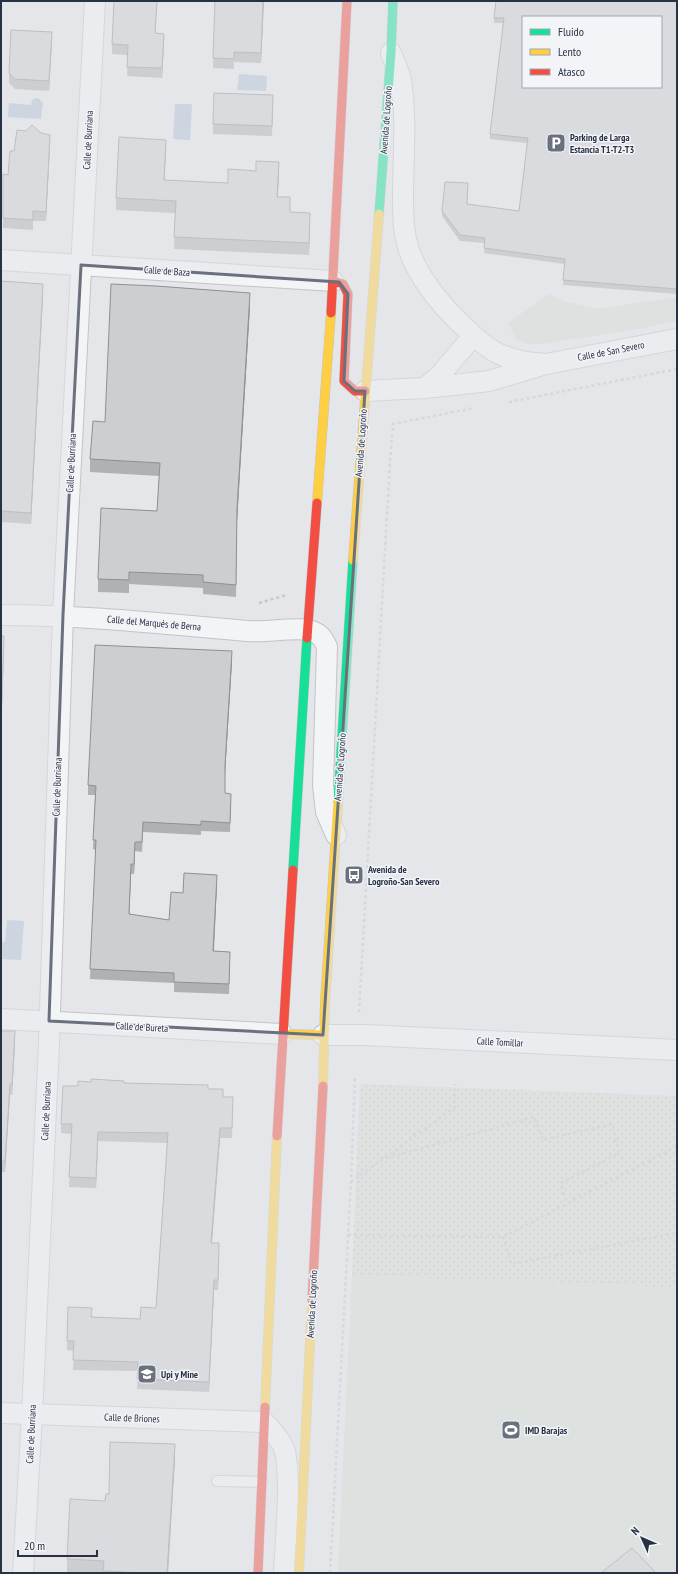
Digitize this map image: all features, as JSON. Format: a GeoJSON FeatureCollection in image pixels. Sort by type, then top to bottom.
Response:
{"type":"FeatureCollection","features":[{"type":"Feature","properties":{"kind":"main road"},"geometry":{"type":"LineString","coordinates":[[258,1573],[282,1034],[332,281],[347,1]]}},
{"type":"Feature","properties":{"kind":"main road","name":"Avenida de Logroño"},"geometry":{"type":"LineString","coordinates":[[299,1573],[324,1064],[323,1035],[365,391],[391,52],[393,1]]}},
{"type":"Feature","properties":{"kind":"main road"},"geometry":{"type":"LineString","coordinates":[[332,281],[339,282],[344,285],[348,294],[344,381],[355,391],[365,391]]}},
{"type":"Feature","properties":{"kind":"main road"},"geometry":{"type":"LineString","coordinates":[[282,1034],[323,1035]]}},
{"type":"Feature","properties":{"kind":"street","name":"Calle de Burriana"},"geometry":{"type":"LineString","coordinates":[[23,1573],[32,1415],[50,1021],[63,615],[95,1]]}},
{"type":"Feature","properties":{"kind":"street","name":"Avenida de Logroño"},"geometry":{"type":"LineString","coordinates":[[391,52],[401,80],[403,107],[403,224],[408,248],[418,269],[431,288],[454,317],[472,336]]}},
{"type":"Feature","properties":{"kind":"street","name":"Calle de Baza"},"geometry":{"type":"LineString","coordinates":[[1,260],[332,281]]}},
{"type":"Feature","properties":{"kind":"street","name":"Calle de San Severo"},"geometry":{"type":"LineString","coordinates":[[472,336],[490,350],[510,360],[524,363],[546,364]]}},
{"type":"Feature","properties":{"kind":"street"},"geometry":{"type":"LineString","coordinates":[[425,388],[440,375],[472,336]]}},
{"type":"Feature","properties":{"kind":"street","name":"Calle de San Severo"},"geometry":{"type":"LineString","coordinates":[[365,391],[425,388],[489,381],[546,364],[677,339]]}},
{"type":"Feature","properties":{"kind":"street","name":"Calle del Marqués de Berna"},"geometry":{"type":"LineString","coordinates":[[1,615],[63,615],[259,632],[308,630]]}},
{"type":"Feature","properties":{"kind":"street","name":"Avenida de Logroño"},"geometry":{"type":"LineString","coordinates":[[308,630],[319,634],[324,639],[327,647],[323,785],[326,812],[336,835]]}},
{"type":"Feature","properties":{"kind":"street","name":"Calle de Bureta"},"geometry":{"type":"LineString","coordinates":[[1,1019],[282,1034]]}},
{"type":"Feature","properties":{"kind":"street","name":"Calle Tomillar"},"geometry":{"type":"LineString","coordinates":[[323,1035],[365,1035],[677,1050]]}},
{"type":"Feature","properties":{"kind":"street","name":"Calle de Briones"},"geometry":{"type":"LineString","coordinates":[[1,1413],[264,1422]]}},
{"type":"Feature","properties":{"kind":"street"},"geometry":{"type":"LineString","coordinates":[[264,1422],[274,1433],[283,1447],[286,1458],[287,1478],[284,1573]]}},
{"type":"Feature","properties":{"kind":"lane"},"geometry":{"type":"LineString","coordinates":[[217,1481],[262,1482]]}},
{"type":"Feature","properties":{"kind":"path"},"geometry":{"type":"LineString","coordinates":[[506,402],[677,369]]}},
{"type":"Feature","properties":{"kind":"path"},"geometry":{"type":"LineString","coordinates":[[359,1015],[390,461],[394,424],[476,408]]}},
{"type":"Feature","properties":{"kind":"path"},"geometry":{"type":"LineString","coordinates":[[330,1573],[351,1182],[355,1078]]}},
{"type":"Feature","properties":{"kind":"path"},"geometry":{"type":"LineString","coordinates":[[351,1182],[455,1107],[455,1084]]}},
{"type":"Feature","properties":{"kind":"path"},"geometry":{"type":"LineString","coordinates":[[380,1160],[534,1117],[543,1140],[612,1124],[619,1153],[561,1183],[567,1203]]}},
{"type":"Feature","properties":{"kind":"path"},"geometry":{"type":"LineString","coordinates":[[348,1235],[503,1237],[677,1146]]}},
{"type":"Feature","properties":{"kind":"path"},"geometry":{"type":"LineString","coordinates":[[503,1237],[511,1264],[677,1233]]}},
{"type":"Feature","properties":{"kind":"highlighted area"},"geometry":{"type":"Polygon","coordinates":[[[81,265],[339,282],[348,294],[344,381],[355,391],[365,391],[323,1035],[49,1021],[63,615],[81,265]]]}},
{"type":"Feature","properties":{"kind":"shaded area"},"geometry":{"type":"Polygon","coordinates":[[[549,294],[566,302],[598,309],[677,297],[677,321],[638,329],[541,344],[528,344],[516,339],[508,323],[549,294]]]}},
{"type":"Feature","properties":{"kind":"shaded area"},"geometry":{"type":"Polygon","coordinates":[[[360,1084],[677,1096],[677,1287],[352,1275],[360,1084]]]}},
{"type":"Feature","properties":{"kind":"shaded area","name":"IMD Barajas"},"geometry":{"type":"Polygon","coordinates":[[[352,1275],[677,1287],[677,1573],[338,1573],[352,1275]]]}},
{"type":"Feature","properties":{"kind":"water"},"geometry":{"type":"Polygon","coordinates":[[[239,74],[267,76],[266,91],[237,90],[239,74]]]}},
{"type":"Feature","properties":{"kind":"water"},"geometry":{"type":"Polygon","coordinates":[[[36,98],[40,99],[43,103],[41,119],[8,117],[9,103],[31,105],[32,100],[36,98]]]}},
{"type":"Feature","properties":{"kind":"water"},"geometry":{"type":"Polygon","coordinates":[[[175,104],[192,104],[190,140],[173,139],[175,104]]]}},
{"type":"Feature","properties":{"kind":"water"},"geometry":{"type":"Polygon","coordinates":[[[7,920],[24,921],[21,960],[1,959],[2,942],[5,942],[7,920]]]}},
{"type":"Feature","properties":{"kind":"building"},"geometry":{"type":"Polygon","coordinates":[[[114,1],[157,1],[155,33],[164,34],[162,68],[127,67],[128,45],[112,44],[114,1]]]}},
{"type":"Feature","properties":{"kind":"building"},"geometry":{"type":"Polygon","coordinates":[[[215,1],[263,1],[261,53],[234,52],[234,59],[213,58],[215,1]]]}},
{"type":"Feature","properties":{"kind":"building","name":"Parking de Larga Estancia T1-T2-T3"},"geometry":{"type":"Polygon","coordinates":[[[496,1],[677,1],[677,289],[563,280],[565,259],[484,248],[485,238],[460,235],[442,211],[445,182],[468,183],[467,204],[519,211],[528,138],[490,134],[504,18],[494,18],[496,1]]]}},
{"type":"Feature","properties":{"kind":"building"},"geometry":{"type":"Polygon","coordinates":[[[11,30],[52,32],[49,81],[15,79],[9,73],[11,30]]]}},
{"type":"Feature","properties":{"kind":"building"},"geometry":{"type":"Polygon","coordinates":[[[214,93],[273,95],[272,126],[213,124],[214,93]]]}},
{"type":"Feature","properties":{"kind":"building"},"geometry":{"type":"Polygon","coordinates":[[[32,125],[41,133],[50,135],[46,212],[33,211],[33,220],[3,218],[3,174],[8,175],[10,151],[14,151],[17,130],[26,131],[32,125]]]}},
{"type":"Feature","properties":{"kind":"building"},"geometry":{"type":"Polygon","coordinates":[[[119,137],[166,140],[164,180],[228,183],[228,169],[256,171],[256,161],[279,162],[277,197],[290,197],[290,212],[310,213],[309,243],[174,237],[176,201],[116,198],[119,137]]]}},
{"type":"Feature","properties":{"kind":"building"},"geometry":{"type":"Polygon","coordinates":[[[1,281],[43,284],[31,513],[1,511],[1,281]]]}},
{"type":"Feature","properties":{"kind":"building"},"geometry":{"type":"Polygon","coordinates":[[[111,284],[250,293],[237,509],[236,585],[203,582],[203,575],[129,572],[129,580],[98,579],[101,508],[157,511],[160,463],[90,459],[93,421],[105,422],[111,284]]]}},
{"type":"Feature","properties":{"kind":"building"},"geometry":{"type":"Polygon","coordinates":[[[1,636],[4,636],[1,722],[1,636]]]}},
{"type":"Feature","properties":{"kind":"building"},"geometry":{"type":"Polygon","coordinates":[[[95,645],[232,651],[225,765],[225,793],[231,794],[230,823],[201,821],[201,825],[143,822],[142,842],[135,842],[134,864],[131,864],[129,914],[169,920],[171,892],[183,893],[184,873],[217,875],[213,951],[230,952],[229,984],[174,982],[174,973],[90,969],[96,840],[93,840],[96,786],[88,785],[95,645]]]}},
{"type":"Feature","properties":{"kind":"building"},"geometry":{"type":"Polygon","coordinates":[[[1,1031],[15,1031],[5,1161],[1,1161],[1,1031]]]}},
{"type":"Feature","properties":{"kind":"building"},"geometry":{"type":"Polygon","coordinates":[[[91,1079],[124,1081],[124,1083],[208,1085],[208,1089],[223,1089],[223,1097],[233,1097],[232,1128],[220,1128],[211,1243],[219,1243],[218,1280],[214,1280],[209,1382],[137,1379],[138,1362],[73,1360],[74,1341],[67,1341],[68,1307],[92,1308],[91,1317],[140,1319],[141,1307],[156,1308],[168,1133],[98,1132],[96,1178],[69,1177],[72,1124],[61,1124],[63,1086],[78,1086],[78,1081],[91,1082],[91,1079]]]}},
{"type":"Feature","properties":{"kind":"building"},"geometry":{"type":"Polygon","coordinates":[[[110,1442],[175,1444],[167,1573],[103,1571],[104,1561],[67,1559],[70,1499],[105,1501],[106,1494],[109,1494],[110,1442]]]}},
{"type":"Feature","properties":{"kind":"building"},"geometry":{"type":"Polygon","coordinates":[[[632,1548],[656,1573],[601,1573],[632,1548]]]}},
{"type":"Feature","properties":{"kind":"traffic: fast"},"geometry":{"type":"LineString","coordinates":[[379,214],[391,52],[393,1]]}},
{"type":"Feature","properties":{"kind":"traffic: fast"},"geometry":{"type":"LineString","coordinates":[[338,802],[353,560]]}},
{"type":"Feature","properties":{"kind":"traffic: fast"},"geometry":{"type":"LineString","coordinates":[[293,870],[307,638]]}},
{"type":"Feature","properties":{"kind":"traffic: slow"},"geometry":{"type":"LineString","coordinates":[[353,560],[379,214]]}},
{"type":"Feature","properties":{"kind":"traffic: slow"},"geometry":{"type":"LineString","coordinates":[[317,503],[331,313]]}},
{"type":"Feature","properties":{"kind":"traffic: slow"},"geometry":{"type":"LineString","coordinates":[[323,1086],[325,1003],[338,802]]}},
{"type":"Feature","properties":{"kind":"traffic: slow"},"geometry":{"type":"LineString","coordinates":[[282,1034],[323,1035]]}},
{"type":"Feature","properties":{"kind":"traffic: slow"},"geometry":{"type":"LineString","coordinates":[[265,1407],[277,1136]]}},
{"type":"Feature","properties":{"kind":"traffic: slow"},"geometry":{"type":"LineString","coordinates":[[299,1573],[312,1300]]}},
{"type":"Feature","properties":{"kind":"traffic: jam"},"geometry":{"type":"LineString","coordinates":[[331,313],[347,1]]}},
{"type":"Feature","properties":{"kind":"traffic: jam"},"geometry":{"type":"LineString","coordinates":[[333,281],[343,284],[348,294],[344,381],[355,391],[365,391]]}},
{"type":"Feature","properties":{"kind":"traffic: jam"},"geometry":{"type":"LineString","coordinates":[[307,638],[317,503]]}},
{"type":"Feature","properties":{"kind":"traffic: jam"},"geometry":{"type":"LineString","coordinates":[[277,1136],[293,870]]}},
{"type":"Feature","properties":{"kind":"traffic: jam"},"geometry":{"type":"LineString","coordinates":[[312,1300],[323,1086]]}},
{"type":"Feature","properties":{"kind":"traffic: jam"},"geometry":{"type":"LineString","coordinates":[[258,1573],[265,1407]]}},
{"type":"Feature","properties":{"kind":"place","name":"Parking de Larga Estancia T1-T2-T3"},"geometry":{"type":"Point","coordinates":[556,143]}},
{"type":"Feature","properties":{"kind":"place","name":"Avenida de Logroño-San Severo"},"geometry":{"type":"Point","coordinates":[354,875]}},
{"type":"Feature","properties":{"kind":"place","name":"Upi y Mine"},"geometry":{"type":"Point","coordinates":[147,1374]}},
{"type":"Feature","properties":{"kind":"place","name":"IMD Barajas"},"geometry":{"type":"Point","coordinates":[511,1430]}}]}
